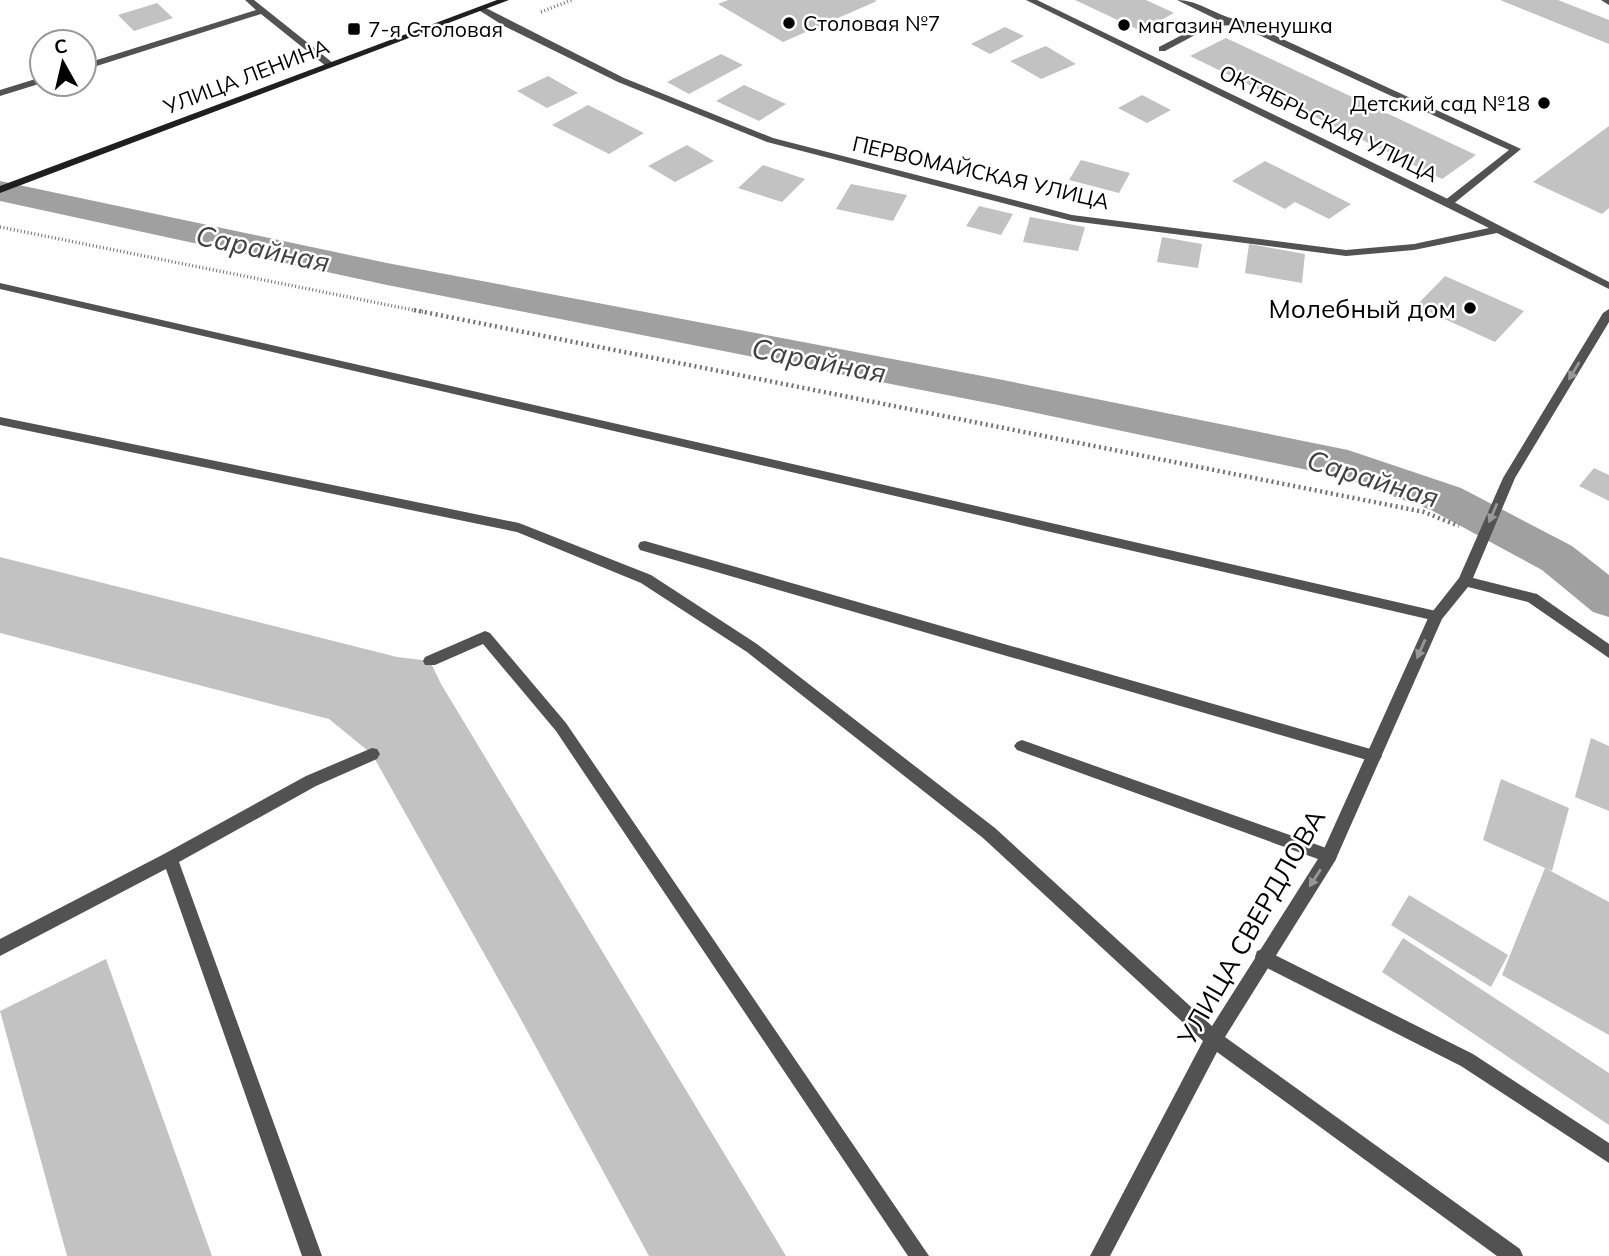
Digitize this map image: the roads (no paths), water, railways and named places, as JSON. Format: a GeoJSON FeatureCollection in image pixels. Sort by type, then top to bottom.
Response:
{"type":"FeatureCollection","features":[{"type":"Feature","properties":{"kind":"main road","name":"УЛИЦА ЛЕНИНА"},"geometry":{"type":"LineString","coordinates":[[0,190],[505,0]]}},
{"type":"Feature","properties":{"kind":"street"},"geometry":{"type":"LineString","coordinates":[[249,0],[330,65]]}},
{"type":"Feature","properties":{"kind":"street","name":"ОКТЯБРЬСКАЯ УЛИЦА"},"geometry":{"type":"LineString","coordinates":[[1030,0],[1448,203],[1609,286]]}},
{"type":"Feature","properties":{"kind":"street"},"geometry":{"type":"LineString","coordinates":[[1181,0],[1232,22]]}},
{"type":"Feature","properties":{"kind":"street","name":"ПЕРВОМАЙСКАЯ УЛИЦА"},"geometry":{"type":"LineString","coordinates":[[481,9],[621,80],[770,140],[1072,218],[1346,253],[1414,247],[1499,229]]}},
{"type":"Feature","properties":{"kind":"street"},"geometry":{"type":"LineString","coordinates":[[98,63],[262,11]]}},
{"type":"Feature","properties":{"kind":"street"},"geometry":{"type":"LineString","coordinates":[[1163,49],[1210,24],[1238,22],[1516,149],[1448,203]]}},
{"type":"Feature","properties":{"kind":"street"},"geometry":{"type":"LineString","coordinates":[[0,93],[28,84]]}},
{"type":"Feature","properties":{"kind":"street"},"geometry":{"type":"LineString","coordinates":[[0,286],[1436,616]]}},
{"type":"Feature","properties":{"kind":"street","name":"УЛИЦА СВЕРДЛОВА"},"geometry":{"type":"LineString","coordinates":[[1100,1256],[1214,1039],[1329,856],[1436,616],[1465,581],[1508,478],[1609,313]]}},
{"type":"Feature","properties":{"kind":"street"},"geometry":{"type":"LineString","coordinates":[[0,421],[519,528],[646,579],[752,648],[989,833],[1214,1039],[1513,1256]]}},
{"type":"Feature","properties":{"kind":"street"},"geometry":{"type":"LineString","coordinates":[[645,546],[1374,756]]}},
{"type":"Feature","properties":{"kind":"street"},"geometry":{"type":"LineString","coordinates":[[1465,581],[1532,598],[1609,652]]}},
{"type":"Feature","properties":{"kind":"street"},"geometry":{"type":"LineString","coordinates":[[430,661],[485,637],[561,727],[919,1256]]}},
{"type":"Feature","properties":{"kind":"street"},"geometry":{"type":"LineString","coordinates":[[1022,746],[1329,856]]}},
{"type":"Feature","properties":{"kind":"street"},"geometry":{"type":"LineString","coordinates":[[0,947],[170,859],[311,781],[372,754]]}},
{"type":"Feature","properties":{"kind":"street"},"geometry":{"type":"LineString","coordinates":[[170,859],[312,1256]]}},
{"type":"Feature","properties":{"kind":"street"},"geometry":{"type":"LineString","coordinates":[[1264,957],[1466,1060],[1609,1154]]}},
{"type":"Feature","properties":{"kind":"waterway","name":"Сарайная"},"geometry":{"type":"LineString","coordinates":[[0,191],[387,274],[998,392],[1348,464],[1446,499],[1557,558],[1609,600]]}},
{"type":"Feature","properties":{"kind":"place","name":"Столовая №7"},"geometry":{"type":"Point","coordinates":[789,23]}},
{"type":"Feature","properties":{"kind":"place","name":"магазин Аленушка"},"geometry":{"type":"Point","coordinates":[1124,25]}},
{"type":"Feature","properties":{"kind":"place","name":"7-я Столовая"},"geometry":{"type":"Point","coordinates":[354,29]}},
{"type":"Feature","properties":{"kind":"place","name":"Детский сад №18"},"geometry":{"type":"Point","coordinates":[1544,103]}},
{"type":"Feature","properties":{"kind":"place","name":"Молебный дом"},"geometry":{"type":"Point","coordinates":[1470,308]}}]}
